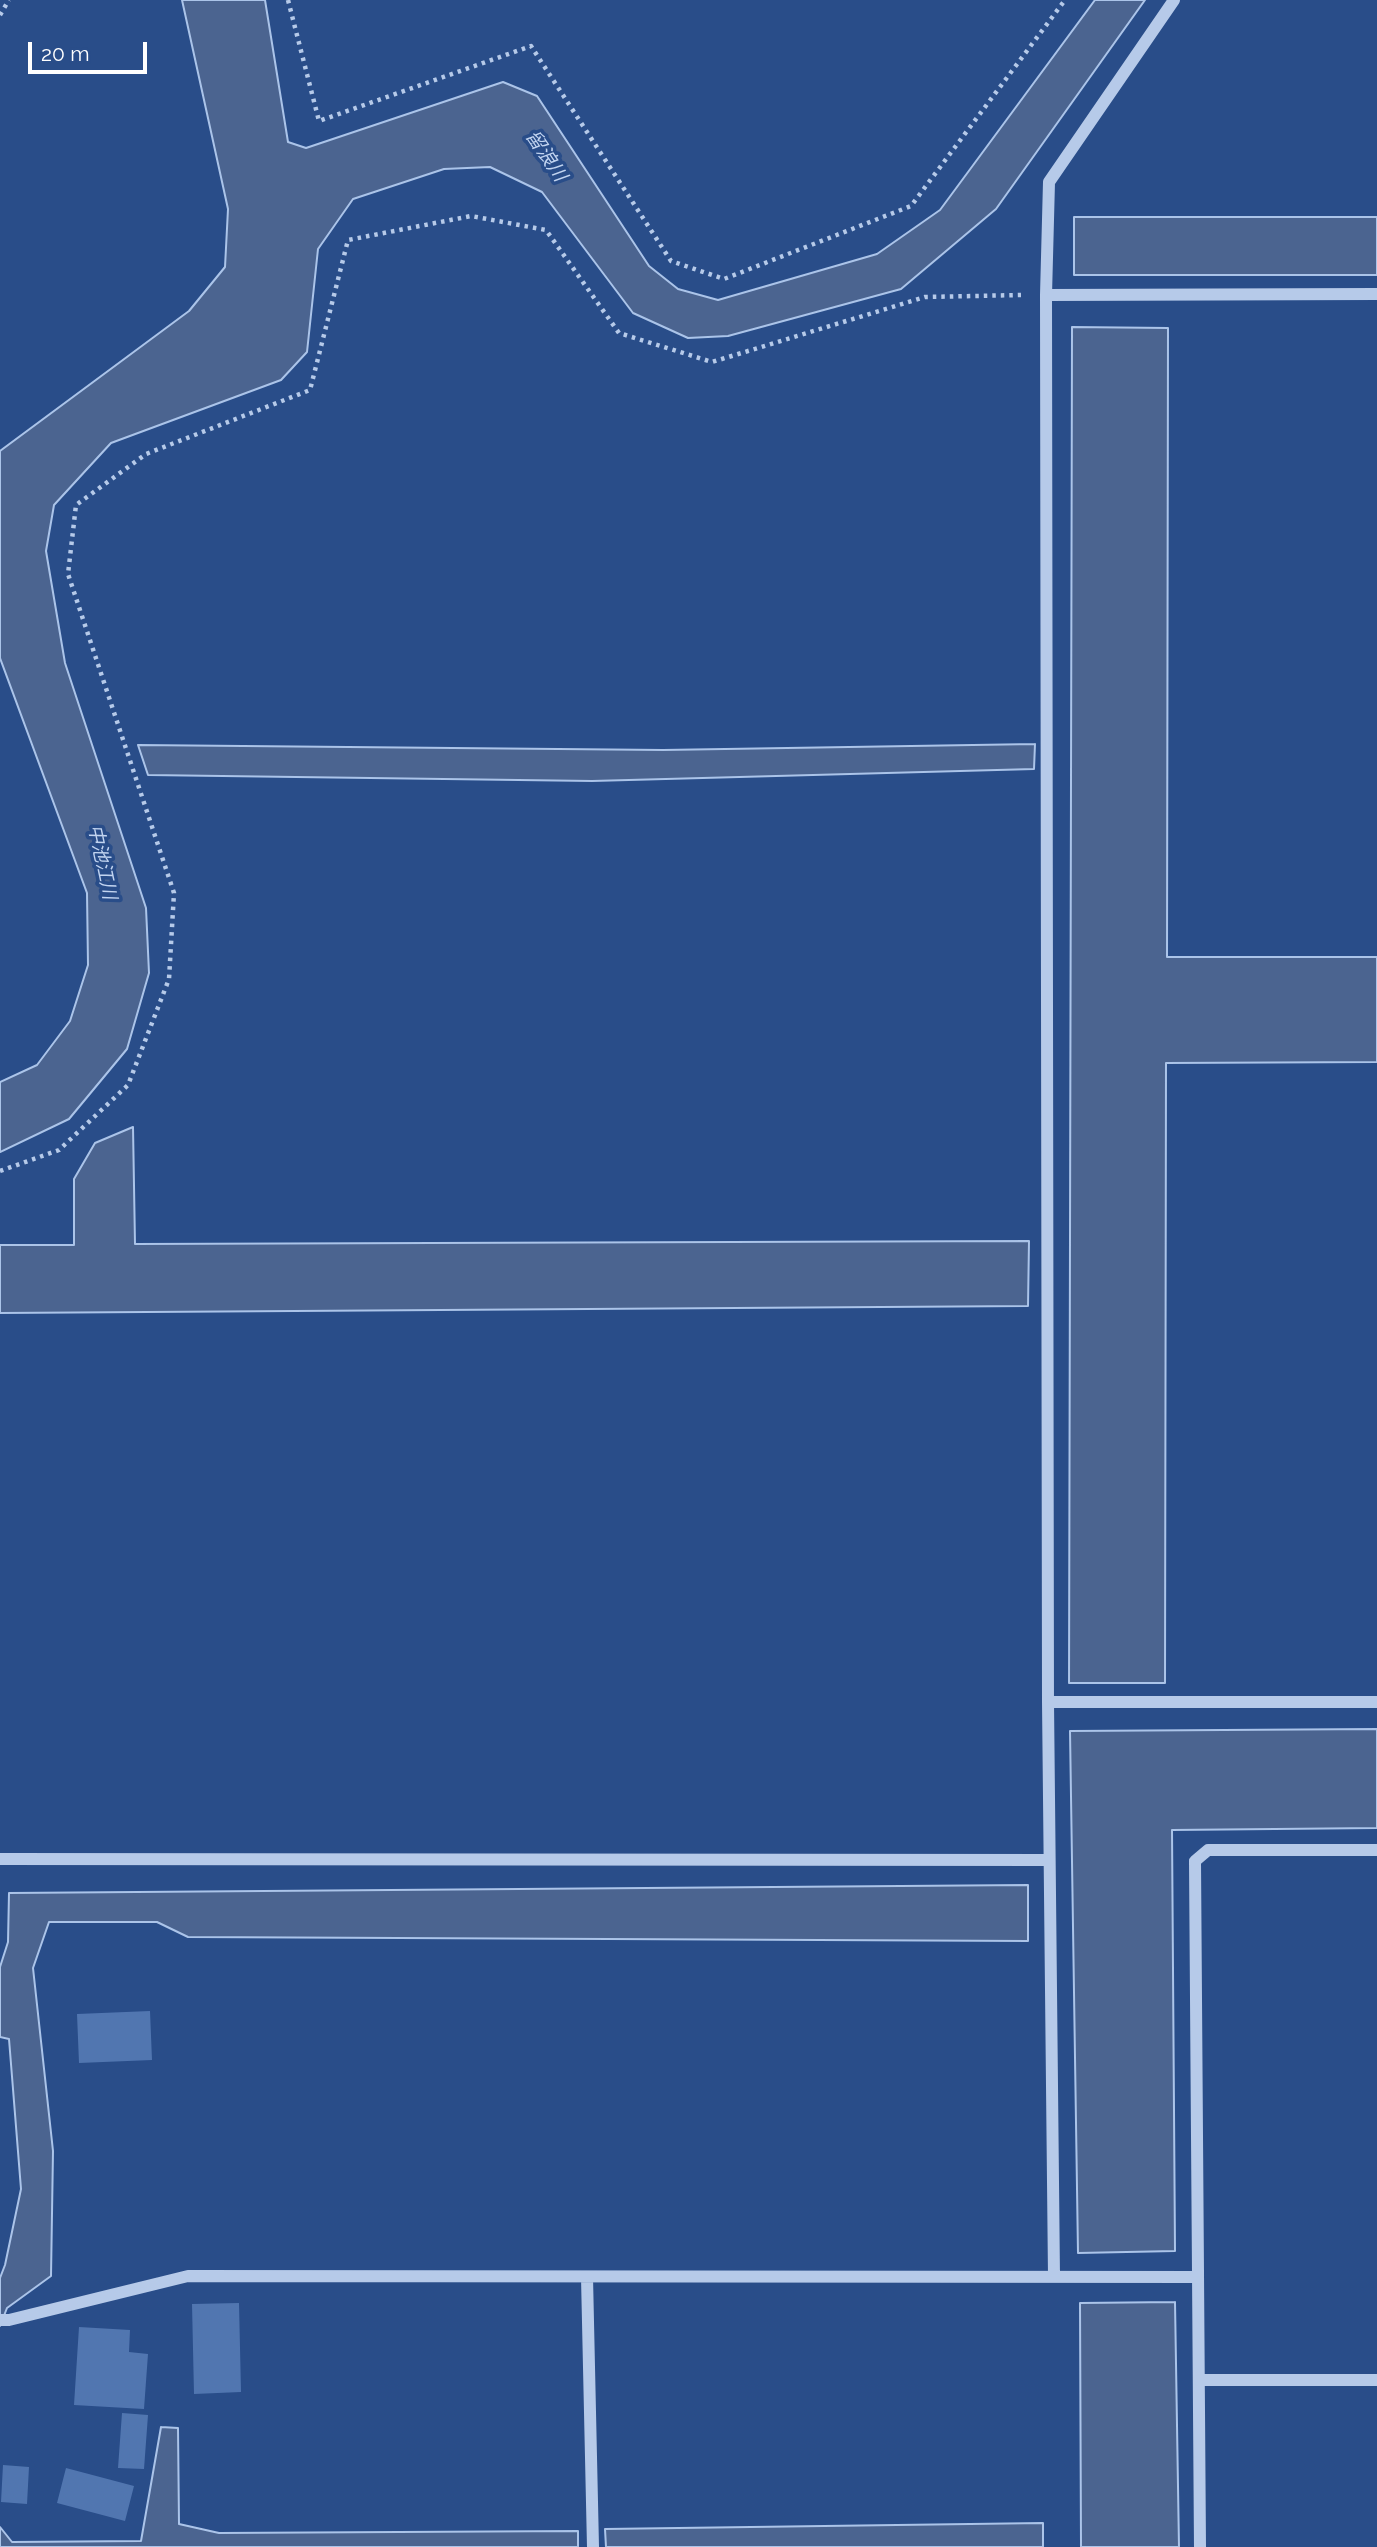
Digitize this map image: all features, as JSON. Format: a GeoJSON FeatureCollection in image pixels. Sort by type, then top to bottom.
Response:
{"type":"FeatureCollection","features":[{"type":"Feature","properties":{"kind":"street"},"geometry":{"type":"LineString","coordinates":[[1054,2277],[1048,1702],[1046,295],[1049,182],[1174,0]]}},
{"type":"Feature","properties":{"kind":"street"},"geometry":{"type":"LineString","coordinates":[[1046,295],[1377,294]]}},
{"type":"Feature","properties":{"kind":"street"},"geometry":{"type":"LineString","coordinates":[[1048,1702],[1377,1702]]}},
{"type":"Feature","properties":{"kind":"street"},"geometry":{"type":"LineString","coordinates":[[1200,2547],[1195,1861],[1209,1850],[1377,1850]]}},
{"type":"Feature","properties":{"kind":"street"},"geometry":{"type":"LineString","coordinates":[[0,1859],[1049,1860]]}},
{"type":"Feature","properties":{"kind":"street"},"geometry":{"type":"LineString","coordinates":[[4,2320],[188,2276],[1198,2277]]}},
{"type":"Feature","properties":{"kind":"street"},"geometry":{"type":"LineString","coordinates":[[587,2277],[593,2547]]}},
{"type":"Feature","properties":{"kind":"street"},"geometry":{"type":"LineString","coordinates":[[1199,2380],[1377,2380]]}},
{"type":"Feature","properties":{"kind":"path"},"geometry":{"type":"LineString","coordinates":[[0,15],[9,0]]}},
{"type":"Feature","properties":{"kind":"path"},"geometry":{"type":"LineString","coordinates":[[288,0],[319,121],[531,46],[671,261],[724,279],[911,206],[1065,0]]}},
{"type":"Feature","properties":{"kind":"path"},"geometry":{"type":"LineString","coordinates":[[0,1171],[60,1150],[128,1085],[169,979],[174,893],[68,574],[76,505],[146,454],[310,390],[348,240],[471,216],[546,230],[619,333],[712,362],[925,297],[1046,295]]}},
{"type":"Feature","properties":{"kind":"water"},"geometry":{"type":"Polygon","coordinates":[[[182,0],[265,0],[288,142],[306,148],[503,82],[537,96],[649,266],[678,289],[718,300],[877,254],[940,210],[1095,0],[1145,0],[996,209],[901,289],[728,336],[688,338],[633,313],[542,192],[490,167],[444,169],[353,199],[318,249],[307,352],[281,380],[111,443],[54,505],[46,551],[65,663],[146,908],[149,973],[127,1049],[69,1119],[0,1152],[0,1082],[37,1065],[70,1021],[88,965],[87,893],[0,658],[0,451],[189,311],[225,267],[228,209],[182,0]]]}},
{"type":"Feature","properties":{"kind":"water"},"geometry":{"type":"Polygon","coordinates":[[[1074,217],[1377,217],[1377,275],[1074,275],[1074,217]]]}},
{"type":"Feature","properties":{"kind":"water"},"geometry":{"type":"Polygon","coordinates":[[[1072,327],[1168,328],[1167,957],[1377,957],[1377,1062],[1166,1063],[1165,1683],[1069,1683],[1072,327]]]}},
{"type":"Feature","properties":{"kind":"water"},"geometry":{"type":"Polygon","coordinates":[[[1035,744],[1034,769],[592,781],[148,775],[138,745],[663,750],[1035,744]]]}},
{"type":"Feature","properties":{"kind":"water"},"geometry":{"type":"Polygon","coordinates":[[[133,1127],[135,1244],[1029,1241],[1028,1306],[0,1313],[0,1245],[74,1245],[74,1179],[95,1143],[133,1127]]]}},
{"type":"Feature","properties":{"kind":"water"},"geometry":{"type":"Polygon","coordinates":[[[1377,1729],[1377,1828],[1172,1830],[1175,2251],[1078,2253],[1070,1731],[1377,1729]]]}},
{"type":"Feature","properties":{"kind":"water"},"geometry":{"type":"Polygon","coordinates":[[[1028,1885],[1028,1941],[188,1937],[157,1922],[49,1922],[33,1968],[53,2151],[51,2276],[7,2308],[0,2326],[0,2278],[21,2189],[9,2039],[0,2037],[0,1967],[8,1942],[9,1893],[1028,1885]]]}},
{"type":"Feature","properties":{"kind":"water"},"geometry":{"type":"Polygon","coordinates":[[[1175,2302],[1179,2547],[1081,2547],[1080,2303],[1175,2302]]]}},
{"type":"Feature","properties":{"kind":"water"},"geometry":{"type":"Polygon","coordinates":[[[161,2427],[178,2428],[179,2524],[219,2533],[578,2531],[578,2547],[0,2547],[0,2527],[12,2542],[141,2541],[161,2427]]]}},
{"type":"Feature","properties":{"kind":"water"},"geometry":{"type":"Polygon","coordinates":[[[1043,2523],[1043,2547],[606,2547],[605,2529],[1043,2523]]]}},
{"type":"Feature","properties":{"kind":"building"},"geometry":{"type":"Polygon","coordinates":[[[150,2011],[152,2060],[79,2063],[77,2014],[150,2011]]]}},
{"type":"Feature","properties":{"kind":"building"},"geometry":{"type":"Polygon","coordinates":[[[239,2303],[241,2392],[194,2394],[192,2304],[239,2303]]]}},
{"type":"Feature","properties":{"kind":"building"},"geometry":{"type":"Polygon","coordinates":[[[79,2327],[130,2330],[129,2352],[148,2354],[144,2409],[74,2405],[79,2327]]]}},
{"type":"Feature","properties":{"kind":"building"},"geometry":{"type":"Polygon","coordinates":[[[122,2413],[148,2415],[144,2469],[118,2468],[122,2413]]]}},
{"type":"Feature","properties":{"kind":"building"},"geometry":{"type":"Polygon","coordinates":[[[3,2465],[29,2467],[27,2504],[1,2502],[3,2465]]]}},
{"type":"Feature","properties":{"kind":"building"},"geometry":{"type":"Polygon","coordinates":[[[66,2468],[134,2486],[125,2521],[57,2503],[66,2468]]]}},
{"type":"Feature","properties":{"kind":"water label","name":"留浪川"},"geometry":{"type":"Point","coordinates":[546,156]}},
{"type":"Feature","properties":{"kind":"water label","name":"中池江川"},"geometry":{"type":"Point","coordinates":[102,862]}}]}
